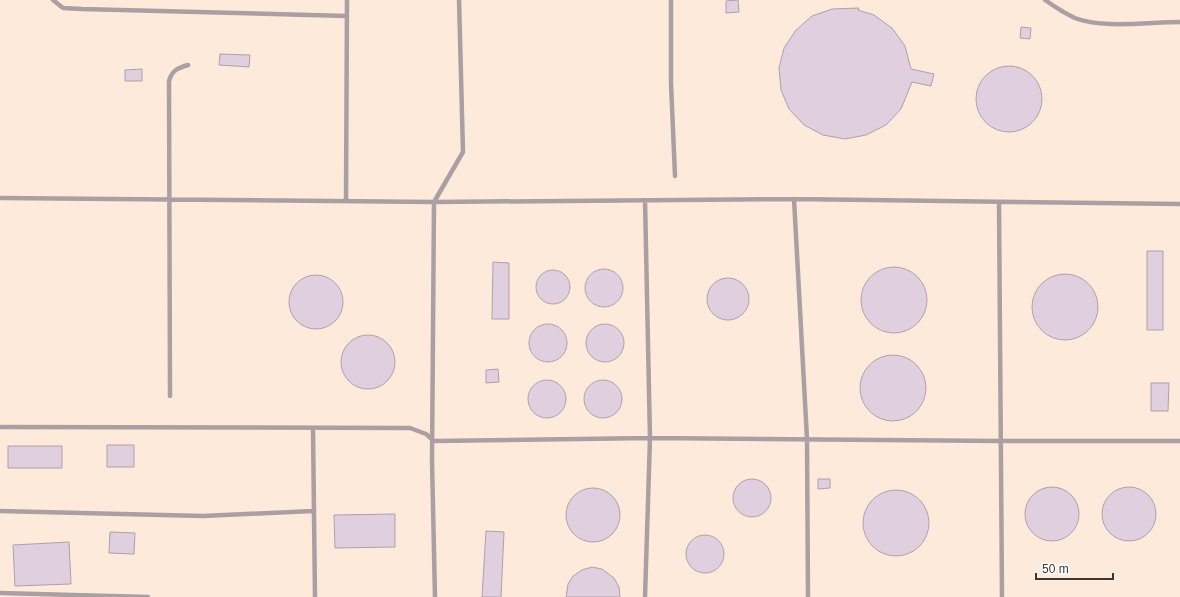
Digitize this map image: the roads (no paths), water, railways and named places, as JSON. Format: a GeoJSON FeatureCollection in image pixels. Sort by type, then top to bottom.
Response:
{"type":"FeatureCollection","features":[{"type":"Feature","properties":{"kind":"lane"},"geometry":{"type":"LineString","coordinates":[[53,0],[63,8],[346,16]]}},
{"type":"Feature","properties":{"kind":"lane"},"geometry":{"type":"LineString","coordinates":[[346,200],[347,0]]}},
{"type":"Feature","properties":{"kind":"lane"},"geometry":{"type":"LineString","coordinates":[[435,597],[432,460],[434,441],[434,202],[463,152],[459,0]]}},
{"type":"Feature","properties":{"kind":"lane"},"geometry":{"type":"LineString","coordinates":[[671,0],[671,83],[675,176]]}},
{"type":"Feature","properties":{"kind":"lane"},"geometry":{"type":"LineString","coordinates":[[1045,0],[1076,18],[1092,22],[1180,22]]}},
{"type":"Feature","properties":{"kind":"lane"},"geometry":{"type":"LineString","coordinates":[[170,396],[169,81],[171,74],[175,70],[188,65]]}},
{"type":"Feature","properties":{"kind":"lane"},"geometry":{"type":"LineString","coordinates":[[0,198],[434,202],[794,199],[999,203],[1180,204]]}},
{"type":"Feature","properties":{"kind":"lane"},"geometry":{"type":"LineString","coordinates":[[794,199],[807,439],[808,597]]}},
{"type":"Feature","properties":{"kind":"lane"},"geometry":{"type":"LineString","coordinates":[[645,200],[650,438],[645,597]]}},
{"type":"Feature","properties":{"kind":"lane"},"geometry":{"type":"LineString","coordinates":[[999,203],[1002,597]]}},
{"type":"Feature","properties":{"kind":"lane"},"geometry":{"type":"LineString","coordinates":[[0,427],[313,429],[410,428],[426,434],[434,441],[650,438],[1180,441]]}},
{"type":"Feature","properties":{"kind":"lane"},"geometry":{"type":"LineString","coordinates":[[313,429],[315,597]]}},
{"type":"Feature","properties":{"kind":"lane"},"geometry":{"type":"LineString","coordinates":[[0,511],[203,516],[313,511]]}},
{"type":"Feature","properties":{"kind":"lane"},"geometry":{"type":"LineString","coordinates":[[0,593],[148,597]]}}]}
